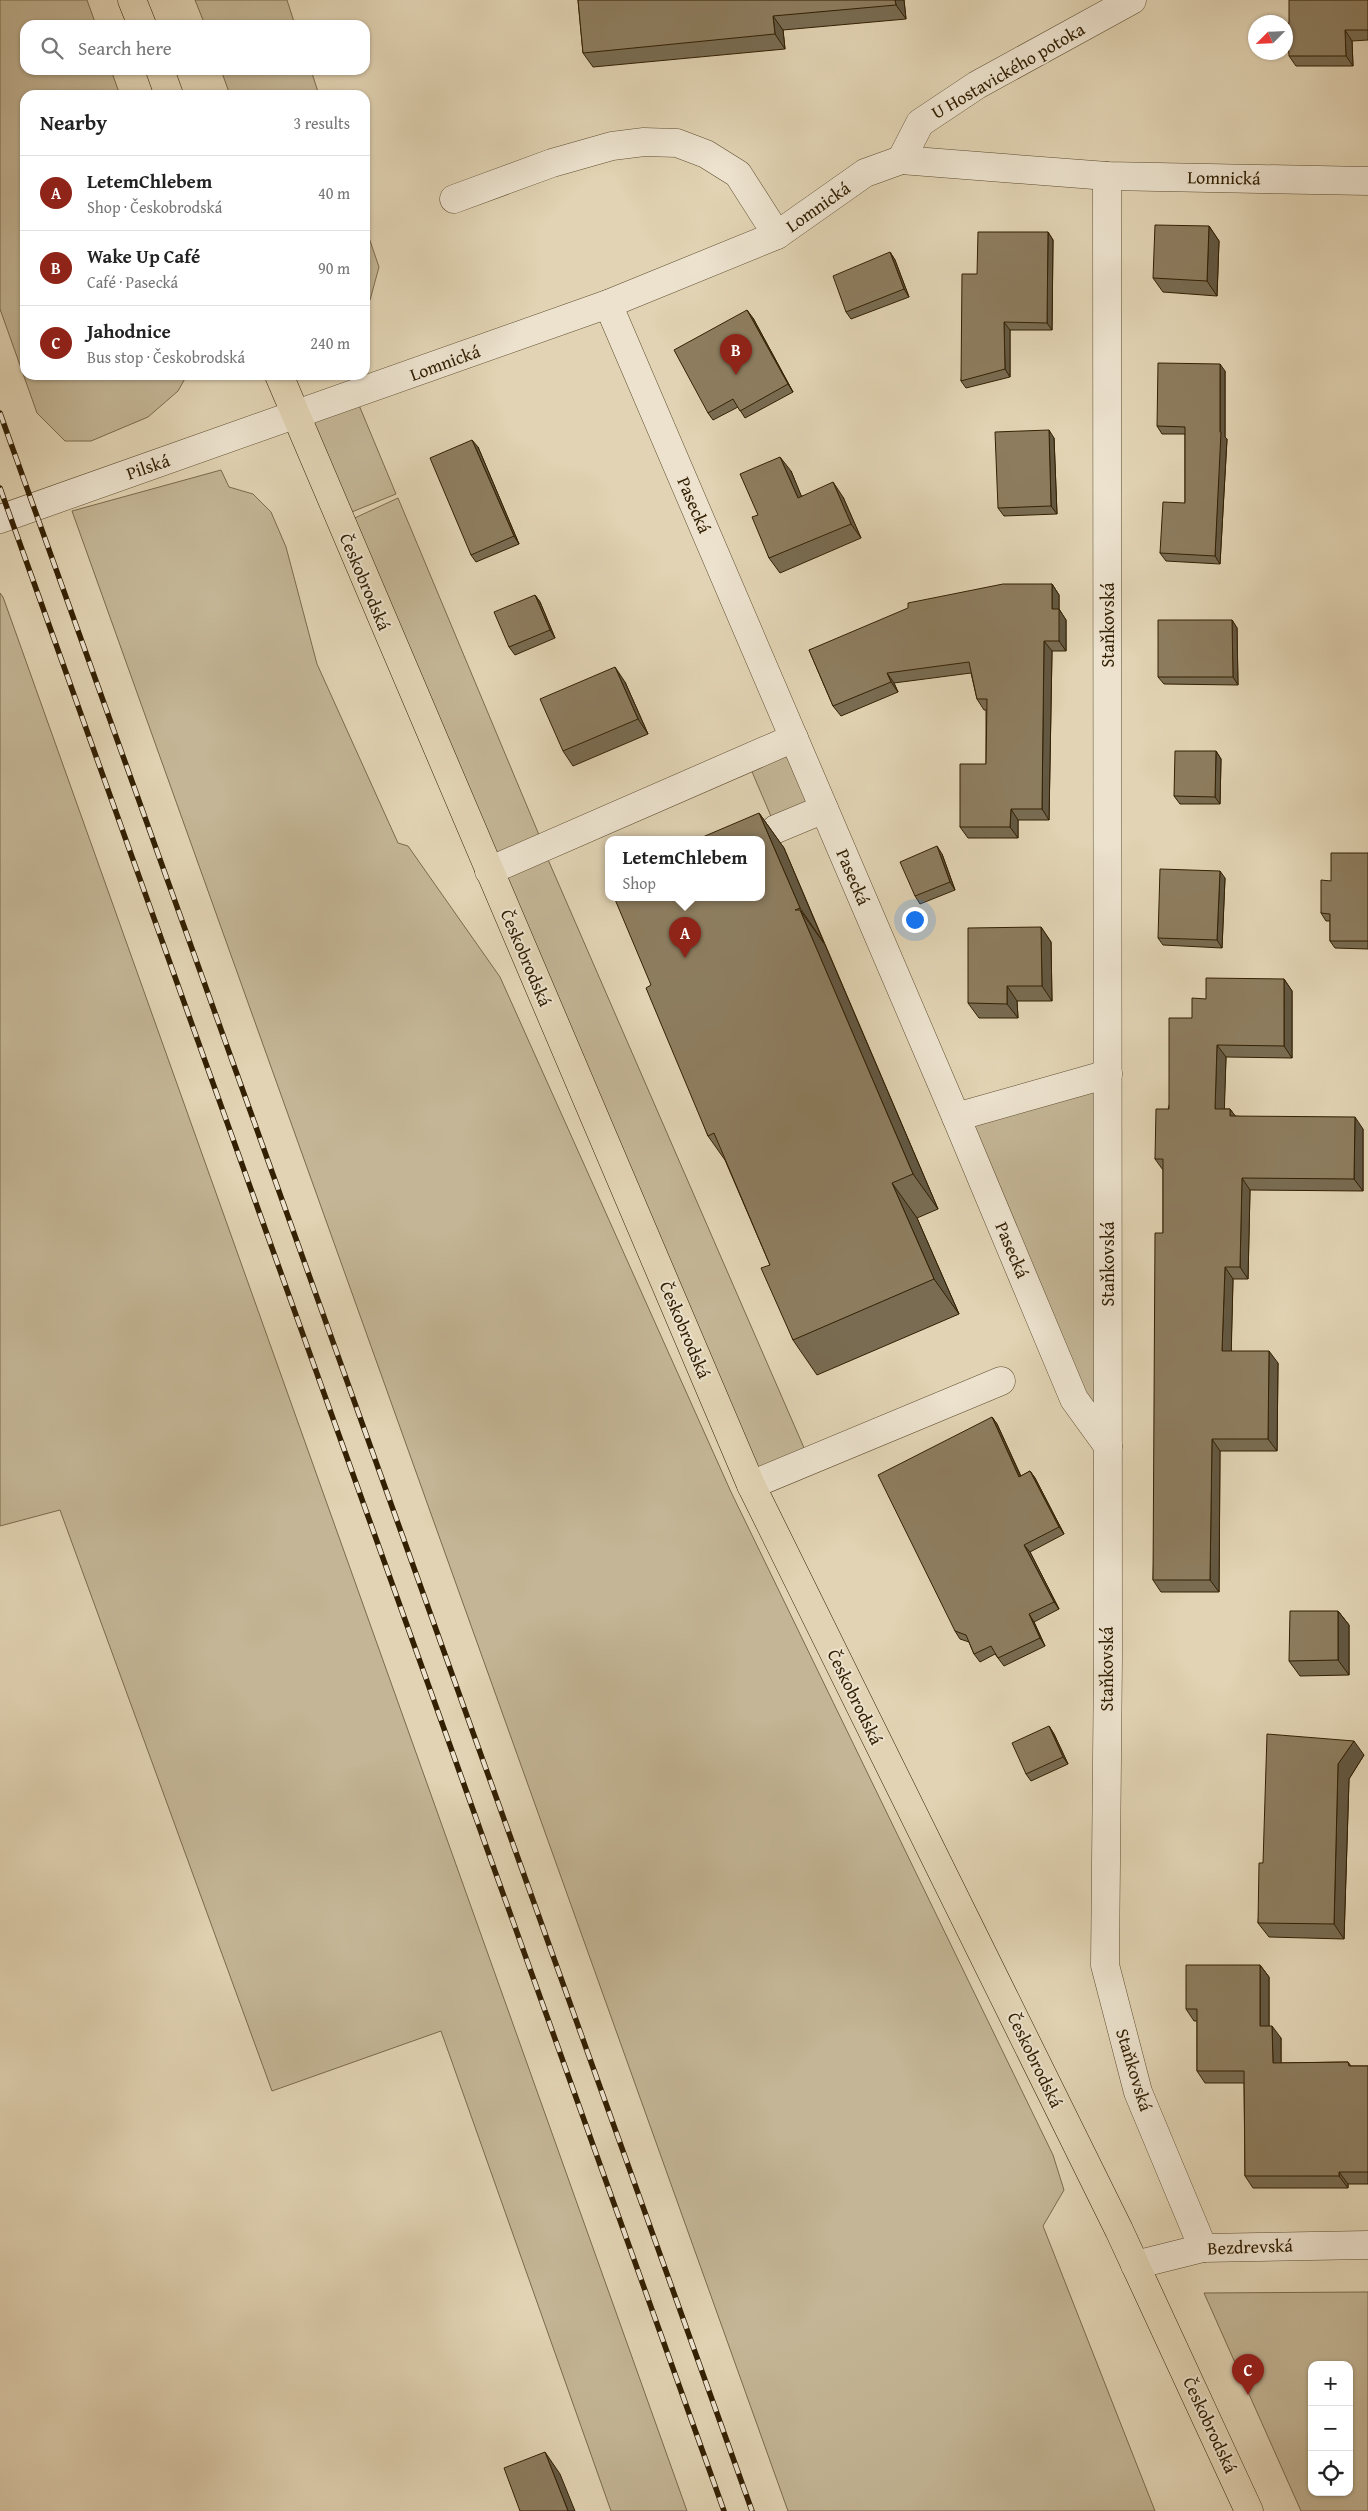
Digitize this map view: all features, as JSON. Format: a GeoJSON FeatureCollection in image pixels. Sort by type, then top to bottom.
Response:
{"type":"FeatureCollection","features":[{"type":"Feature","properties":{"kind":"main road"},"geometry":{"type":"LineString","coordinates":[[132,0],[140,20]]}},
{"type":"Feature","properties":{"kind":"main road"},"geometry":{"type":"LineString","coordinates":[[162,75],[167,90]]}},
{"type":"Feature","properties":{"kind":"main road","name":"Českobrodská"},"geometry":{"type":"LineString","coordinates":[[281,380],[751,1485],[1135,2265],[1249,2511]]}},
{"type":"Feature","properties":{"kind":"street","name":"U Hostavického potoka"},"geometry":{"type":"LineString","coordinates":[[901,160],[920,123],[977,85],[1132,0]]}},
{"type":"Feature","properties":{"kind":"street"},"geometry":{"type":"LineString","coordinates":[[454,199],[552,163],[612,146],[644,142],[677,143],[706,154],[738,174],[777,235]]}},
{"type":"Feature","properties":{"kind":"street","name":"Lomnická"},"geometry":{"type":"LineString","coordinates":[[295,415],[608,304],[777,235],[865,173],[901,160],[1107,176],[1368,181]]}},
{"type":"Feature","properties":{"kind":"street","name":"Staňkovská"},"geometry":{"type":"LineString","coordinates":[[1107,176],[1108,1446],[1105,1965],[1138,2092],[1203,2248]]}},
{"type":"Feature","properties":{"kind":"street","name":"Pasecká"},"geometry":{"type":"LineString","coordinates":[[608,304],[956,1117],[1074,1400],[1108,1446]]}},
{"type":"Feature","properties":{"kind":"street","name":"Pilská"},"geometry":{"type":"LineString","coordinates":[[0,519],[295,415]]}},
{"type":"Feature","properties":{"kind":"street"},"geometry":{"type":"LineString","coordinates":[[489,871],[794,738]]}},
{"type":"Feature","properties":{"kind":"street"},"geometry":{"type":"LineString","coordinates":[[776,829],[824,809]]}},
{"type":"Feature","properties":{"kind":"street"},"geometry":{"type":"LineString","coordinates":[[956,1117],[1108,1074]]}},
{"type":"Feature","properties":{"kind":"street"},"geometry":{"type":"LineString","coordinates":[[751,1485],[1001,1381]]}},
{"type":"Feature","properties":{"kind":"street","name":"Bezdrevská"},"geometry":{"type":"LineString","coordinates":[[1135,2265],[1203,2248],[1368,2245]]}},
{"type":"Feature","properties":{"kind":"shaded area"},"geometry":{"type":"Polygon","coordinates":[[[0,0],[87,0],[94,20],[20,20],[20,75],[113,75],[118,90],[20,90],[20,365],[0,309],[0,0]]]}},
{"type":"Feature","properties":{"kind":"shaded area"},"geometry":{"type":"Polygon","coordinates":[[[195,0],[287,0],[293,20],[203,20],[195,0]]]}},
{"type":"Feature","properties":{"kind":"shaded area"},"geometry":{"type":"Polygon","coordinates":[[[223,75],[313,75],[317,90],[228,90],[223,75]]]}},
{"type":"Feature","properties":{"kind":"shaded area"},"geometry":{"type":"Polygon","coordinates":[[[370,241],[379,267],[370,300],[370,241]]]}},
{"type":"Feature","properties":{"kind":"shaded area"},"geometry":{"type":"Polygon","coordinates":[[[25,380],[184,380],[178,391],[148,417],[91,441],[65,441],[37,413],[25,380]]]}},
{"type":"Feature","properties":{"kind":"shaded area"},"geometry":{"type":"Polygon","coordinates":[[[356,398],[396,494],[342,516],[300,418],[356,398]]]}},
{"type":"Feature","properties":{"kind":"shaded area"},"geometry":{"type":"Polygon","coordinates":[[[221,470],[229,487],[253,494],[271,512],[286,547],[317,664],[398,843],[408,846],[500,977],[731,1492],[1053,2155],[1064,2190],[1043,2226],[1155,2511],[788,2511],[72,511],[221,470]]]}},
{"type":"Feature","properties":{"kind":"shaded area"},"geometry":{"type":"Polygon","coordinates":[[[398,498],[542,842],[494,869],[344,523],[398,498]]]}},
{"type":"Feature","properties":{"kind":"shaded area"},"geometry":{"type":"Polygon","coordinates":[[[0,593],[687,2511],[611,2511],[441,2031],[272,2091],[60,1510],[0,1526],[0,593]]]}},
{"type":"Feature","properties":{"kind":"shaded area"},"geometry":{"type":"Polygon","coordinates":[[[793,741],[822,808],[776,828],[747,760],[793,741]]]}},
{"type":"Feature","properties":{"kind":"shaded area"},"geometry":{"type":"Polygon","coordinates":[[[546,855],[808,1457],[754,1478],[498,876],[546,855]]]}},
{"type":"Feature","properties":{"kind":"shaded area"},"geometry":{"type":"Polygon","coordinates":[[[1102,1081],[1100,1427],[963,1121],[1102,1081]]]}},
{"type":"Feature","properties":{"kind":"shaded area"},"geometry":{"type":"Polygon","coordinates":[[[1368,2292],[1368,2511],[1301,2511],[1204,2293],[1368,2292]]]}},
{"type":"Feature","properties":{"kind":"building"},"geometry":{"type":"Polygon","coordinates":[[[578,0],[895,0],[896,5],[773,16],[775,34],[583,53],[578,0]]]}},
{"type":"Feature","properties":{"kind":"building"},"geometry":{"type":"Polygon","coordinates":[[[1289,0],[1368,0],[1368,30],[1345,30],[1346,56],[1293,56],[1293,15],[1289,15],[1289,0]]]}},
{"type":"Feature","properties":{"kind":"building"},"geometry":{"type":"Polygon","coordinates":[[[1155,225],[1209,226],[1207,281],[1153,278],[1155,225]]]}},
{"type":"Feature","properties":{"kind":"building"},"geometry":{"type":"Polygon","coordinates":[[[978,232],[1048,232],[1047,323],[1004,322],[1005,369],[961,381],[962,274],[977,274],[978,232]]]}},
{"type":"Feature","properties":{"kind":"building"},"geometry":{"type":"Polygon","coordinates":[[[890,252],[904,289],[846,312],[833,276],[890,252]]]}},
{"type":"Feature","properties":{"kind":"building"},"geometry":{"type":"Polygon","coordinates":[[[747,310],[788,384],[740,411],[733,399],[708,413],[674,350],[747,310]]]}},
{"type":"Feature","properties":{"kind":"building"},"geometry":{"type":"Polygon","coordinates":[[[1158,363],[1220,364],[1221,432],[1215,556],[1160,553],[1163,502],[1185,503],[1185,427],[1157,426],[1158,363]]]}},
{"type":"Feature","properties":{"kind":"building"},"geometry":{"type":"Polygon","coordinates":[[[1049,430],[1051,506],[998,508],[995,432],[1049,430]]]}},
{"type":"Feature","properties":{"kind":"building"},"geometry":{"type":"Polygon","coordinates":[[[472,440],[514,536],[471,555],[430,458],[472,440]]]}},
{"type":"Feature","properties":{"kind":"building"},"geometry":{"type":"Polygon","coordinates":[[[780,457],[798,498],[833,482],[851,524],[769,558],[752,517],[758,515],[740,474],[780,457]]]}},
{"type":"Feature","properties":{"kind":"building"},"geometry":{"type":"Polygon","coordinates":[[[1003,584],[1052,584],[1052,609],[1059,609],[1059,641],[1044,641],[1042,809],[1011,809],[1010,827],[960,827],[960,764],[986,764],[987,699],[977,699],[969,662],[887,673],[891,682],[833,706],[809,650],[908,608],[908,603],[1003,584]]]}},
{"type":"Feature","properties":{"kind":"building"},"geometry":{"type":"Polygon","coordinates":[[[535,595],[550,630],[509,647],[494,612],[535,595]]]}},
{"type":"Feature","properties":{"kind":"building"},"geometry":{"type":"Polygon","coordinates":[[[1158,620],[1232,620],[1233,677],[1158,677],[1158,620]]]}},
{"type":"Feature","properties":{"kind":"building"},"geometry":{"type":"Polygon","coordinates":[[[615,667],[638,719],[563,751],[540,699],[615,667]]]}},
{"type":"Feature","properties":{"kind":"building"},"geometry":{"type":"Polygon","coordinates":[[[1175,751],[1216,751],[1215,797],[1174,796],[1175,751]]]}},
{"type":"Feature","properties":{"kind":"building"},"geometry":{"type":"Polygon","coordinates":[[[759,813],[800,908],[795,910],[800,910],[913,1174],[892,1183],[934,1279],[793,1340],[761,1268],[770,1265],[714,1133],[708,1136],[646,988],[651,985],[616,901],[765,901],[765,836],[705,836],[759,813]]]}},
{"type":"Feature","properties":{"kind":"building"},"geometry":{"type":"Polygon","coordinates":[[[937,846],[950,882],[915,896],[900,862],[937,846]]]}},
{"type":"Feature","properties":{"kind":"building"},"geometry":{"type":"Polygon","coordinates":[[[1331,853],[1368,853],[1368,941],[1330,941],[1330,914],[1321,913],[1321,880],[1331,881],[1331,853]]]}},
{"type":"Feature","properties":{"kind":"building"},"geometry":{"type":"Polygon","coordinates":[[[1160,869],[1220,871],[1217,940],[1158,938],[1160,869]]]}},
{"type":"Feature","properties":{"kind":"building"},"geometry":{"type":"Polygon","coordinates":[[[1041,927],[1042,986],[1007,986],[1007,1004],[968,1003],[968,928],[1041,927]]]}},
{"type":"Feature","properties":{"kind":"building"},"geometry":{"type":"Polygon","coordinates":[[[1206,978],[1284,979],[1284,1046],[1217,1045],[1215,1109],[1230,1109],[1230,1116],[1355,1117],[1354,1179],[1242,1178],[1240,1267],[1225,1267],[1222,1351],[1269,1351],[1268,1439],[1212,1439],[1210,1580],[1153,1580],[1155,1233],[1163,1233],[1163,1159],[1155,1159],[1156,1109],[1169,1109],[1169,1018],[1192,1018],[1192,998],[1206,999],[1206,978]]]}},
{"type":"Feature","properties":{"kind":"building"},"geometry":{"type":"Polygon","coordinates":[[[992,1417],[1019,1477],[1030,1471],[1059,1527],[1024,1545],[1054,1602],[1029,1614],[1040,1638],[998,1658],[991,1646],[974,1654],[966,1635],[955,1631],[878,1475],[992,1417]]]}},
{"type":"Feature","properties":{"kind":"building"},"geometry":{"type":"Polygon","coordinates":[[[1290,1611],[1338,1611],[1338,1660],[1289,1661],[1290,1611]]]}},
{"type":"Feature","properties":{"kind":"building"},"geometry":{"type":"Polygon","coordinates":[[[1049,1726],[1063,1757],[1026,1774],[1012,1743],[1049,1726]]]}},
{"type":"Feature","properties":{"kind":"building"},"geometry":{"type":"Polygon","coordinates":[[[1267,1734],[1354,1741],[1338,1764],[1334,1924],[1258,1923],[1259,1863],[1263,1863],[1267,1734]]]}},
{"type":"Feature","properties":{"kind":"building"},"geometry":{"type":"Polygon","coordinates":[[[1186,1965],[1260,1965],[1260,2026],[1272,2026],[1273,2063],[1348,2062],[1349,2066],[1368,2066],[1368,2172],[1339,2172],[1339,2176],[1245,2176],[1244,2071],[1197,2071],[1197,2009],[1186,2009],[1186,1965]]]}},
{"type":"Feature","properties":{"kind":"building"},"geometry":{"type":"Polygon","coordinates":[[[545,2452],[568,2511],[520,2511],[504,2468],[545,2452]]]}},
{"type":"Feature","properties":{"kind":"railway"},"geometry":{"type":"LineString","coordinates":[[0,413],[752,2511]]}},
{"type":"Feature","properties":{"kind":"railway"},"geometry":{"type":"LineString","coordinates":[[0,488],[724,2511]]}},
{"type":"Feature","properties":{"kind":"place","name":"Wake Up Café"},"geometry":{"type":"Point","coordinates":[736,375]}},
{"type":"Feature","properties":{"kind":"place","name":"LetemChlebem"},"geometry":{"type":"Point","coordinates":[685,958]}},
{"type":"Feature","properties":{"kind":"place","name":"Jahodnice"},"geometry":{"type":"Point","coordinates":[1248,2395]}}]}
